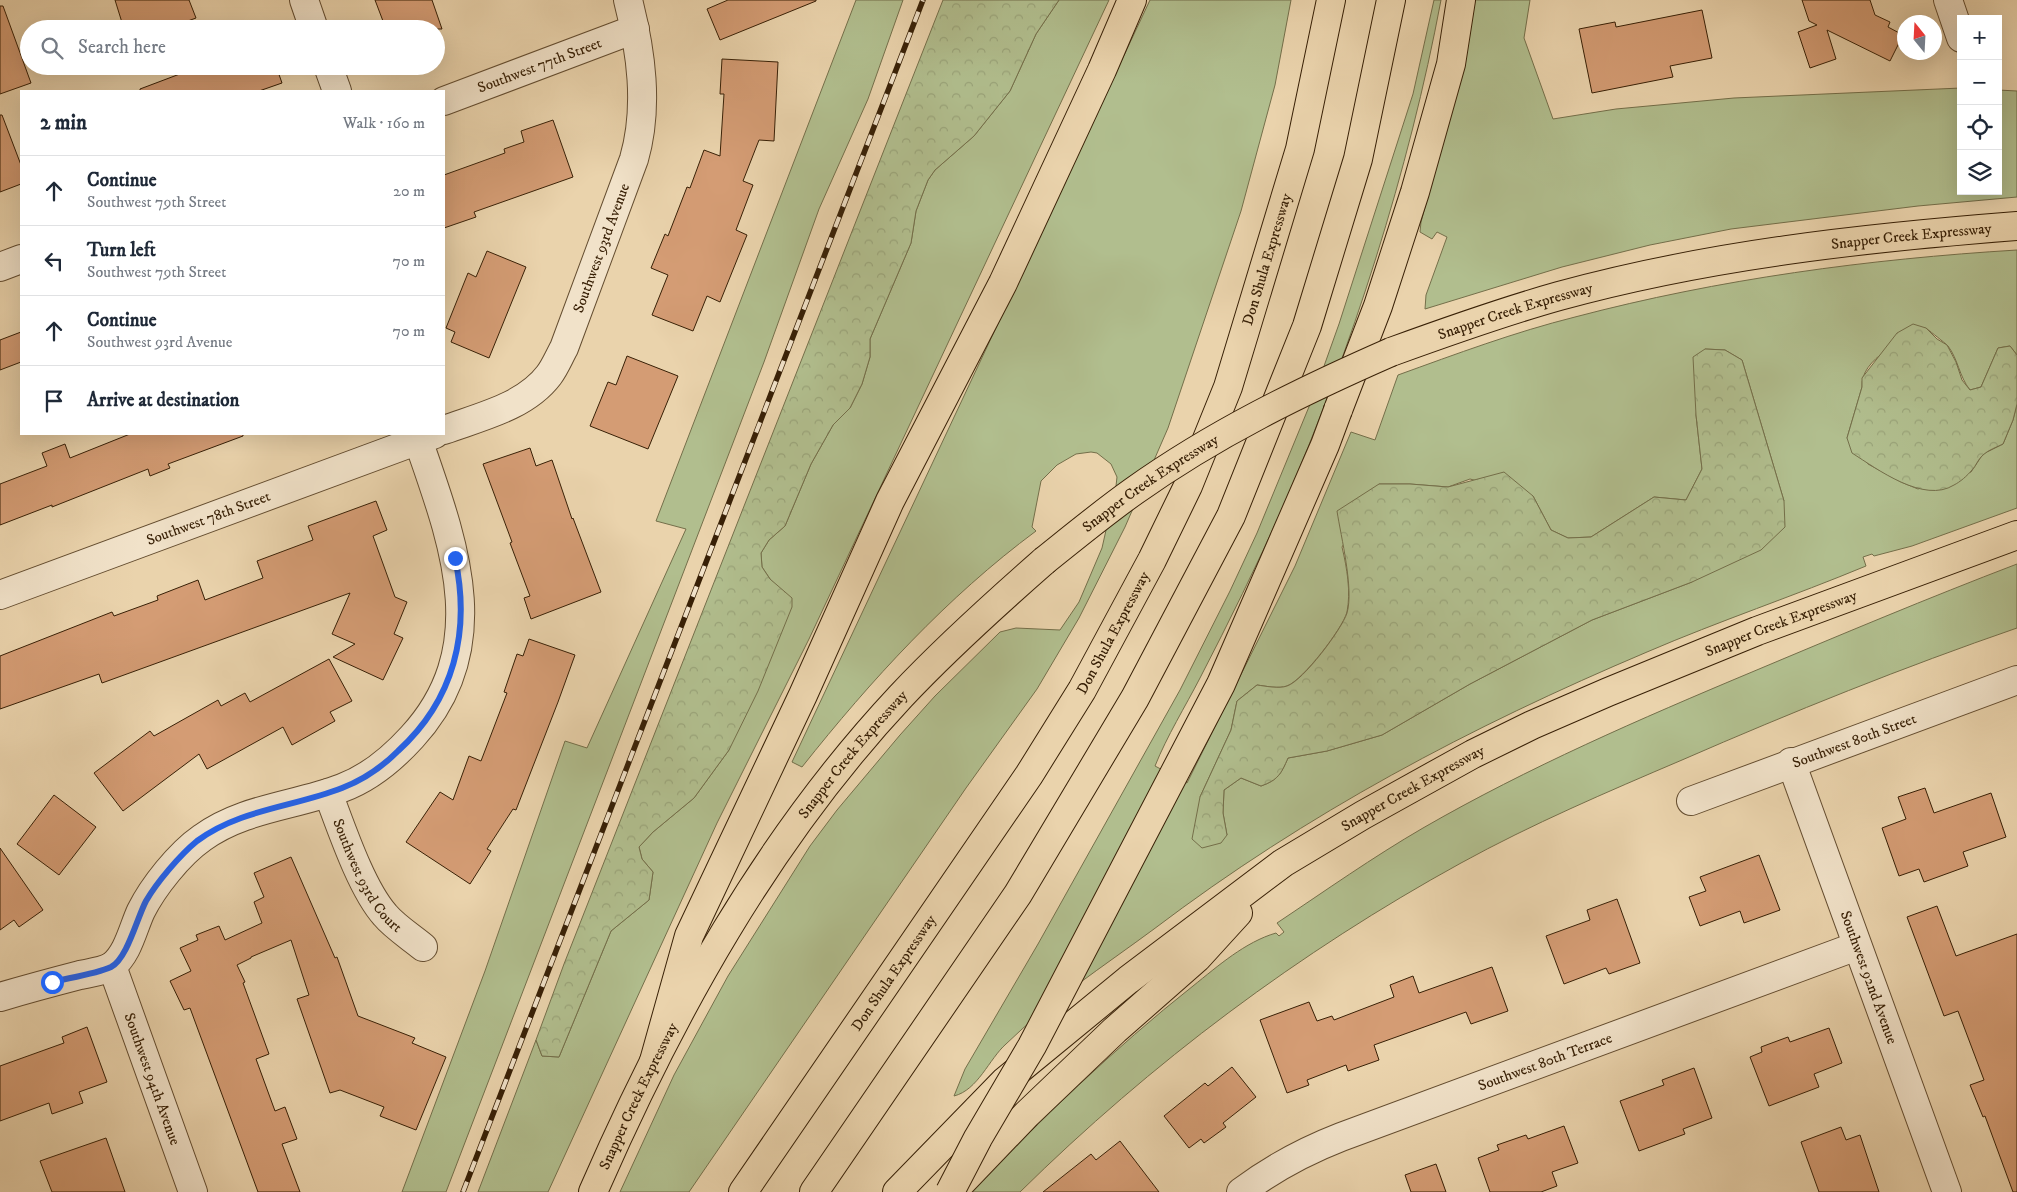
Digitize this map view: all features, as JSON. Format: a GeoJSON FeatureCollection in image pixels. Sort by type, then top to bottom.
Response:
{"type":"FeatureCollection","features":[{"type":"Feature","properties":{"kind":"highway"},"geometry":{"type":"LineString","coordinates":[[654,1061],[689,936],[803,695],[890,501],[1004,283],[1102,70],[1132,0]]}},
{"type":"Feature","properties":{"kind":"highway","name":"Don Shula Expressway"},"geometry":{"type":"LineString","coordinates":[[743,1192],[1035,766],[1082,690],[1152,560],[1188,486],[1228,387],[1300,149],[1331,0]]}},
{"type":"Feature","properties":{"kind":"highway"},"geometry":{"type":"LineString","coordinates":[[814,1192],[1018,894],[1135,698],[1232,516],[1307,326],[1358,159],[1391,0]]}},
{"type":"Feature","properties":{"kind":"highway"},"geometry":{"type":"LineString","coordinates":[[951,1192],[978,1138],[1032,1046],[1220,684],[1325,445],[1378,306],[1415,192],[1450,64],[1461,0]]}},
{"type":"Feature","properties":{"kind":"highway","name":"Snapper Creek Expressway"},"geometry":{"type":"LineString","coordinates":[[594,1192],[654,1061],[691,989],[761,875],[826,784],[900,697],[970,627],[1044,561],[1135,490],[1232,430],[1289,399],[1391,352],[1476,321],[1559,296],[1646,275],[1726,259],[1804,247],[1929,233],[2017,226]]}},
{"type":"Feature","properties":{"kind":"highway","name":"Snapper Creek Expressway"},"geometry":{"type":"LineString","coordinates":[[896,1192],[1005,1081],[1128,980],[1282,863],[1414,786],[1473,754],[1549,718],[1659,670],[1757,631],[2017,535]]}},
{"type":"Feature","properties":{"kind":"highway"},"geometry":{"type":"LineString","coordinates":[[951,1192],[1033,1107],[1114,1030],[1197,958],[1282,863]]}},
{"type":"Feature","properties":{"kind":"street"},"geometry":{"type":"LineString","coordinates":[[304,0],[311,20]]}},
{"type":"Feature","properties":{"kind":"street","name":"Southwest 93rd Avenue"},"geometry":{"type":"LineString","coordinates":[[445,430],[509,406],[530,392],[549,375],[564,348],[634,159],[641,133],[642,102],[636,29],[628,0]]}},
{"type":"Feature","properties":{"kind":"street"},"geometry":{"type":"LineString","coordinates":[[1948,0],[1957,26]]}},
{"type":"Feature","properties":{"kind":"street","name":"Southwest 77th Street"},"geometry":{"type":"LineString","coordinates":[[445,101],[636,29]]}},
{"type":"Feature","properties":{"kind":"street"},"geometry":{"type":"LineString","coordinates":[[331,75],[337,90]]}},
{"type":"Feature","properties":{"kind":"street"},"geometry":{"type":"LineString","coordinates":[[0,267],[20,259]]}},
{"type":"Feature","properties":{"kind":"street"},"geometry":{"type":"LineString","coordinates":[[0,997],[112,966],[128,946],[141,911],[148,899],[168,872],[195,842],[221,826],[239,818],[328,793],[350,785],[372,773],[404,746],[436,708],[454,663],[460,625],[457,571],[426,437]]}},
{"type":"Feature","properties":{"kind":"street","name":"Southwest 78th Street"},"geometry":{"type":"LineString","coordinates":[[0,595],[426,437]]}},
{"type":"Feature","properties":{"kind":"street","name":"Southwest 80th Street"},"geometry":{"type":"LineString","coordinates":[[1691,801],[1791,762],[2017,680]]}},
{"type":"Feature","properties":{"kind":"street","name":"Southwest 92nd Avenue"},"geometry":{"type":"LineString","coordinates":[[1791,762],[1947,1192]]}},
{"type":"Feature","properties":{"kind":"street","name":"Southwest 93rd Court"},"geometry":{"type":"LineString","coordinates":[[328,793],[357,865],[379,907],[386,916],[423,947]]}},
{"type":"Feature","properties":{"kind":"street","name":"Southwest 80th Terrace"},"geometry":{"type":"LineString","coordinates":[[1242,1192],[1281,1164],[1341,1137],[1857,946]]}},
{"type":"Feature","properties":{"kind":"street","name":"Southwest 94th Avenue"},"geometry":{"type":"LineString","coordinates":[[112,966],[193,1192]]}},
{"type":"Feature","properties":{"kind":"green space"},"geometry":{"type":"Polygon","coordinates":[[[856,0],[903,0],[868,99],[819,209],[764,362],[446,1192],[402,1192],[485,971],[565,741],[587,748],[686,529],[656,521],[856,0]]]}},
{"type":"Feature","properties":{"kind":"green space"},"geometry":{"type":"Polygon","coordinates":[[[943,0],[1059,0],[1036,34],[1010,91],[974,136],[935,170],[928,180],[916,211],[911,243],[870,339],[870,357],[862,384],[850,408],[833,425],[811,464],[785,526],[769,540],[761,553],[762,567],[770,579],[792,598],[792,607],[758,691],[729,750],[694,798],[653,832],[639,847],[642,859],[653,872],[649,900],[611,931],[559,1057],[542,1056],[536,1040],[564,964],[943,0]]]}},
{"type":"Feature","properties":{"kind":"green space"},"geometry":{"type":"Polygon","coordinates":[[[1059,0],[1109,0],[809,639],[717,823],[548,1192],[478,1192],[536,1040],[542,1056],[559,1057],[611,931],[649,900],[653,872],[642,859],[639,847],[653,832],[694,798],[729,750],[778,587],[762,567],[761,553],[769,540],[785,526],[811,464],[833,425],[850,408],[862,384],[870,357],[870,339],[911,243],[916,211],[928,180],[935,170],[974,136],[1010,91],[1036,34],[1059,0]]]}},
{"type":"Feature","properties":{"kind":"green space"},"geometry":{"type":"Polygon","coordinates":[[[1150,0],[1291,0],[1275,85],[1241,211],[1168,428],[1125,527],[1079,618],[1037,689],[966,788],[689,1192],[620,1192],[674,1075],[728,976],[810,846],[837,810],[935,696],[1000,632],[1016,628],[1060,630],[1079,602],[1102,548],[1117,477],[1111,464],[1097,453],[1091,452],[1076,454],[1057,465],[1041,481],[1032,527],[1036,531],[972,583],[912,641],[855,703],[802,767],[792,762],[1150,0]]]}},
{"type":"Feature","properties":{"kind":"green space"},"geometry":{"type":"Polygon","coordinates":[[[1434,0],[1441,0],[1413,129],[1395,194],[1355,322],[1332,385],[1283,507],[1222,636],[1155,766],[1187,783],[1295,566],[1351,432],[1375,440],[1398,375],[1530,329],[1629,304],[1739,281],[1850,265],[2017,250],[2017,355],[2010,346],[1998,348],[1981,387],[1970,390],[1948,346],[1926,328],[1885,351],[1868,367],[1863,377],[1862,387],[1847,438],[1868,464],[1918,489],[1971,472],[1983,454],[2003,444],[2013,420],[2017,404],[2017,508],[1912,546],[1863,557],[1866,566],[1674,641],[1581,681],[1454,742],[1392,775],[1271,847],[1212,887],[1078,984],[1006,1044],[977,1081],[962,1093],[954,1096],[965,1069],[1038,944],[1180,690],[1257,533],[1313,397],[1339,324],[1413,94],[1434,0]],[[1705,349],[1696,415],[1702,469],[1686,500],[1654,497],[1591,537],[1568,538],[1551,530],[1533,496],[1470,479],[1448,487],[1379,484],[1342,547],[1349,596],[1344,620],[1322,653],[1294,682],[1280,687],[1257,685],[1237,701],[1231,730],[1200,797],[1227,835],[1223,813],[1224,790],[1241,778],[1261,786],[1278,776],[1288,758],[1327,751],[1382,735],[1470,684],[1592,620],[1692,582],[1784,501],[1742,360],[1725,350],[1705,349]]]}},
{"type":"Feature","properties":{"kind":"green space"},"geometry":{"type":"Polygon","coordinates":[[[1475,0],[1530,0],[1524,38],[1553,119],[1616,109],[1734,98],[1957,88],[1957,195],[2002,195],[2002,90],[2017,91],[2017,197],[1918,206],[1731,229],[1650,245],[1562,267],[1425,309],[1426,295],[1447,237],[1437,232],[1432,239],[1420,232],[1421,222],[1460,76],[1475,0]]]}},
{"type":"Feature","properties":{"kind":"green space"},"geometry":{"type":"Polygon","coordinates":[[[1913,324],[1926,328],[1937,339],[1947,345],[1956,362],[1962,380],[1970,390],[1981,387],[1998,348],[2010,346],[2017,355],[2017,404],[2013,420],[2003,444],[1985,453],[1961,481],[1942,490],[1915,487],[1887,475],[1852,453],[1847,438],[1862,387],[1862,378],[1897,333],[1913,324]]]}},
{"type":"Feature","properties":{"kind":"green space"},"geometry":{"type":"Polygon","coordinates":[[[1705,349],[1725,350],[1742,360],[1784,501],[1785,527],[1761,550],[1692,582],[1592,620],[1470,684],[1382,735],[1327,751],[1288,758],[1278,776],[1261,786],[1241,778],[1224,790],[1223,813],[1227,835],[1221,843],[1202,848],[1192,839],[1200,797],[1231,730],[1237,701],[1257,685],[1280,687],[1294,682],[1312,665],[1344,621],[1349,603],[1349,591],[1337,511],[1379,484],[1448,487],[1504,472],[1533,496],[1551,530],[1568,538],[1591,537],[1654,497],[1686,500],[1702,469],[1696,415],[1693,357],[1705,349]]]}},
{"type":"Feature","properties":{"kind":"green space"},"geometry":{"type":"Polygon","coordinates":[[[2017,564],[2017,628],[1890,674],[1723,742],[1570,809],[1461,863],[1401,897],[1342,934],[1229,1012],[1121,1099],[1020,1192],[970,1192],[1078,1086],[1163,1010],[1243,948],[1276,933],[1279,936],[1284,932],[1277,923],[1404,839],[1503,784],[1627,726],[1851,631],[2017,564]]]}},
{"type":"Feature","properties":{"kind":"building"},"geometry":{"type":"Polygon","coordinates":[[[115,0],[189,0],[196,18],[191,20],[121,20],[115,0]]]}},
{"type":"Feature","properties":{"kind":"building"},"geometry":{"type":"Polygon","coordinates":[[[375,0],[432,0],[439,20],[383,20],[375,0]]]}},
{"type":"Feature","properties":{"kind":"building"},"geometry":{"type":"Polygon","coordinates":[[[728,0],[816,1],[720,40],[707,9],[728,0]]]}},
{"type":"Feature","properties":{"kind":"building"},"geometry":{"type":"Polygon","coordinates":[[[1802,0],[1870,0],[1875,15],[1890,22],[1888,27],[1897,32],[1897,47],[1890,61],[1827,30],[1836,59],[1810,68],[1798,32],[1817,25],[1809,21],[1802,0]]]}},
{"type":"Feature","properties":{"kind":"building"},"geometry":{"type":"Polygon","coordinates":[[[0,6],[3,6],[20,53],[20,75],[28,75],[31,83],[0,94],[0,6]]]}},
{"type":"Feature","properties":{"kind":"building"},"geometry":{"type":"Polygon","coordinates":[[[1702,10],[1712,58],[1670,66],[1673,77],[1592,93],[1579,29],[1615,22],[1616,27],[1702,10]]]}},
{"type":"Feature","properties":{"kind":"building"},"geometry":{"type":"Polygon","coordinates":[[[722,59],[778,62],[774,141],[759,140],[743,181],[753,185],[736,230],[747,235],[720,302],[707,296],[693,331],[652,315],[668,275],[651,268],[665,234],[668,236],[687,187],[690,188],[704,150],[720,156],[724,94],[720,94],[722,59]]]}},
{"type":"Feature","properties":{"kind":"building"},"geometry":{"type":"Polygon","coordinates":[[[177,75],[279,75],[282,83],[262,90],[140,89],[177,75]]]}},
{"type":"Feature","properties":{"kind":"building"},"geometry":{"type":"Polygon","coordinates":[[[0,115],[2,115],[20,162],[20,184],[0,192],[0,115]]]}},
{"type":"Feature","properties":{"kind":"building"},"geometry":{"type":"Polygon","coordinates":[[[553,120],[573,177],[474,212],[476,217],[445,228],[445,175],[505,153],[504,149],[524,142],[521,131],[553,120]]]}},
{"type":"Feature","properties":{"kind":"building"},"geometry":{"type":"Polygon","coordinates":[[[487,251],[526,267],[489,358],[451,342],[455,332],[446,328],[468,273],[476,277],[487,251]]]}},
{"type":"Feature","properties":{"kind":"building"},"geometry":{"type":"Polygon","coordinates":[[[20,332],[20,362],[0,370],[0,340],[20,332]]]}},
{"type":"Feature","properties":{"kind":"building"},"geometry":{"type":"Polygon","coordinates":[[[627,356],[678,376],[648,449],[590,426],[608,382],[616,385],[627,356]]]}},
{"type":"Feature","properties":{"kind":"building"},"geometry":{"type":"Polygon","coordinates":[[[128,435],[243,435],[168,464],[170,468],[150,476],[148,469],[52,507],[52,505],[0,525],[0,484],[47,466],[42,453],[65,444],[70,458],[128,435]]]}},
{"type":"Feature","properties":{"kind":"building"},"geometry":{"type":"Polygon","coordinates":[[[530,448],[536,466],[552,460],[572,519],[601,592],[531,619],[524,598],[530,596],[483,464],[530,448]]]}},
{"type":"Feature","properties":{"kind":"building"},"geometry":{"type":"Polygon","coordinates":[[[376,501],[387,530],[373,536],[395,597],[407,602],[394,634],[403,638],[383,680],[333,657],[355,644],[332,634],[350,593],[102,683],[99,674],[0,709],[0,656],[112,612],[114,616],[158,600],[157,596],[198,580],[205,600],[263,578],[257,561],[313,540],[308,526],[376,501]]]}},
{"type":"Feature","properties":{"kind":"building"},"geometry":{"type":"Polygon","coordinates":[[[529,639],[575,655],[516,810],[513,809],[487,849],[491,851],[470,884],[406,842],[440,792],[453,800],[469,756],[481,761],[507,693],[504,692],[517,654],[523,656],[529,639]]]}},
{"type":"Feature","properties":{"kind":"building"},"geometry":{"type":"Polygon","coordinates":[[[329,659],[352,701],[330,712],[335,721],[292,745],[283,727],[207,769],[199,754],[123,811],[94,773],[150,731],[154,736],[218,700],[221,706],[245,693],[250,702],[329,659]]]}},
{"type":"Feature","properties":{"kind":"building"},"geometry":{"type":"Polygon","coordinates":[[[1925,788],[1934,813],[1991,793],[2006,837],[1963,852],[1968,866],[1924,882],[1919,869],[1899,876],[1882,828],[1906,819],[1898,797],[1925,788]]]}},
{"type":"Feature","properties":{"kind":"building"},"geometry":{"type":"Polygon","coordinates":[[[54,795],[96,827],[59,875],[17,844],[54,795]]]}},
{"type":"Feature","properties":{"kind":"building"},"geometry":{"type":"Polygon","coordinates":[[[0,848],[43,910],[19,927],[14,920],[0,930],[0,848]]]}},
{"type":"Feature","properties":{"kind":"building"},"geometry":{"type":"Polygon","coordinates":[[[1759,855],[1780,910],[1744,923],[1740,911],[1700,926],[1689,897],[1706,891],[1700,877],[1759,855]]]}},
{"type":"Feature","properties":{"kind":"building"},"geometry":{"type":"Polygon","coordinates":[[[291,857],[335,958],[337,957],[358,1016],[415,1038],[412,1043],[446,1057],[416,1130],[380,1116],[384,1107],[340,1090],[330,1093],[297,999],[309,995],[291,940],[237,965],[245,982],[243,983],[269,1054],[256,1059],[275,1111],[285,1107],[297,1139],[282,1144],[300,1192],[258,1192],[190,1008],[184,1010],[170,981],[191,971],[180,948],[198,940],[196,935],[219,926],[225,940],[262,923],[254,902],[264,897],[254,873],[291,857]]]}},
{"type":"Feature","properties":{"kind":"building"},"geometry":{"type":"Polygon","coordinates":[[[1617,899],[1640,963],[1609,974],[1606,968],[1564,984],[1546,936],[1590,920],[1587,910],[1617,899]]]}},
{"type":"Feature","properties":{"kind":"building"},"geometry":{"type":"Polygon","coordinates":[[[1937,906],[1956,956],[2017,934],[2017,1192],[2013,1192],[1985,1116],[1983,1117],[1970,1085],[1984,1080],[1958,1011],[1944,1016],[1907,917],[1937,906]]]}},
{"type":"Feature","properties":{"kind":"building"},"geometry":{"type":"Polygon","coordinates":[[[1492,967],[1508,1011],[1471,1024],[1466,1012],[1374,1045],[1379,1060],[1348,1071],[1346,1065],[1307,1080],[1309,1085],[1287,1093],[1260,1020],[1309,1002],[1317,1021],[1332,1016],[1334,1020],[1394,997],[1390,985],[1413,976],[1419,993],[1492,967]]]}},
{"type":"Feature","properties":{"kind":"building"},"geometry":{"type":"Polygon","coordinates":[[[87,1027],[107,1082],[79,1092],[83,1103],[52,1114],[49,1103],[0,1121],[0,1066],[64,1043],[62,1037],[87,1027]]]}},
{"type":"Feature","properties":{"kind":"building"},"geometry":{"type":"Polygon","coordinates":[[[1829,1028],[1842,1063],[1814,1074],[1819,1087],[1769,1106],[1750,1057],[1762,1052],[1761,1047],[1788,1037],[1790,1042],[1829,1028]]]}},
{"type":"Feature","properties":{"kind":"building"},"geometry":{"type":"Polygon","coordinates":[[[1232,1067],[1256,1097],[1223,1123],[1226,1127],[1204,1143],[1201,1139],[1189,1148],[1164,1116],[1205,1083],[1208,1086],[1232,1067]]]}},
{"type":"Feature","properties":{"kind":"building"},"geometry":{"type":"Polygon","coordinates":[[[1694,1068],[1712,1118],[1683,1129],[1685,1134],[1639,1151],[1620,1101],[1664,1085],[1662,1080],[1694,1068]]]}},
{"type":"Feature","properties":{"kind":"building"},"geometry":{"type":"Polygon","coordinates":[[[1564,1126],[1578,1163],[1552,1172],[1557,1186],[1541,1192],[1490,1192],[1478,1158],[1499,1150],[1497,1145],[1526,1135],[1528,1139],[1564,1126]]]}},
{"type":"Feature","properties":{"kind":"building"},"geometry":{"type":"Polygon","coordinates":[[[1841,1127],[1846,1140],[1860,1135],[1879,1192],[1819,1192],[1801,1142],[1841,1127]]]}},
{"type":"Feature","properties":{"kind":"building"},"geometry":{"type":"Polygon","coordinates":[[[106,1138],[125,1192],[52,1192],[40,1161],[106,1138]]]}},
{"type":"Feature","properties":{"kind":"building"},"geometry":{"type":"Polygon","coordinates":[[[1120,1141],[1159,1192],[1043,1192],[1091,1154],[1096,1160],[1120,1141]]]}},
{"type":"Feature","properties":{"kind":"building"},"geometry":{"type":"Polygon","coordinates":[[[1436,1164],[1446,1192],[1411,1192],[1405,1175],[1436,1164]]]}},
{"type":"Feature","properties":{"kind":"railway"},"geometry":{"type":"LineString","coordinates":[[463,1192],[923,0]]}},
{"type":"Feature","properties":{"kind":"route"},"geometry":{"type":"LineString","coordinates":[[52,982],[112,966],[128,946],[141,911],[148,899],[168,872],[195,842],[221,826],[239,818],[328,793],[358,781],[383,765],[404,746],[436,708],[454,663],[461,610],[455,558]]}}]}
